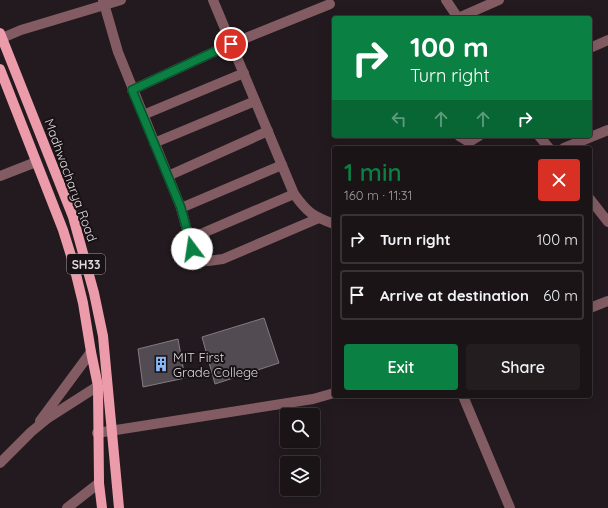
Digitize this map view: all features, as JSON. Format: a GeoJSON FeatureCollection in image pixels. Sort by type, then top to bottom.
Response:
{"type":"FeatureCollection","features":[{"type":"Feature","properties":{"kind":"main road","name":"Madhwacharya Road"},"geometry":{"type":"LineString","coordinates":[[1,37],[73,217],[94,293],[103,336],[103,384],[97,433],[99,483],[102,508]]}},
{"type":"Feature","properties":{"kind":"main road","name":"Madhwacharya Road"},"geometry":{"type":"LineString","coordinates":[[0,69],[73,262],[83,303],[91,352],[103,384],[111,430],[119,508]]}},
{"type":"Feature","properties":{"kind":"street"},"geometry":{"type":"LineString","coordinates":[[1,37],[104,3],[121,0]]}},
{"type":"Feature","properties":{"kind":"street"},"geometry":{"type":"LineString","coordinates":[[213,0],[294,194],[305,209],[319,218],[332,223]]}},
{"type":"Feature","properties":{"kind":"street"},"geometry":{"type":"LineString","coordinates":[[446,0],[457,16]]}},
{"type":"Feature","properties":{"kind":"street"},"geometry":{"type":"LineString","coordinates":[[463,16],[499,0]]}},
{"type":"Feature","properties":{"kind":"street"},"geometry":{"type":"LineString","coordinates":[[104,3],[118,52],[132,90],[181,208],[192,249],[199,258],[208,261],[223,259],[319,218]]}},
{"type":"Feature","properties":{"kind":"street"},"geometry":{"type":"LineString","coordinates":[[132,90],[231,44],[330,4]]}},
{"type":"Feature","properties":{"kind":"street"},"geometry":{"type":"LineString","coordinates":[[592,47],[608,40]]}},
{"type":"Feature","properties":{"kind":"street"},"geometry":{"type":"LineString","coordinates":[[143,115],[244,74]]}},
{"type":"Feature","properties":{"kind":"street"},"geometry":{"type":"LineString","coordinates":[[154,143],[255,101]]}},
{"type":"Feature","properties":{"kind":"street"},"geometry":{"type":"LineString","coordinates":[[592,137],[608,130]]}},
{"type":"Feature","properties":{"kind":"street"},"geometry":{"type":"LineString","coordinates":[[168,176],[268,131]]}},
{"type":"Feature","properties":{"kind":"street"},"geometry":{"type":"LineString","coordinates":[[463,138],[469,142],[476,138]]}},
{"type":"Feature","properties":{"kind":"street"},"geometry":{"type":"LineString","coordinates":[[541,138],[547,146]]}},
{"type":"Feature","properties":{"kind":"street"},"geometry":{"type":"LineString","coordinates":[[569,146],[588,138]]}},
{"type":"Feature","properties":{"kind":"street"},"geometry":{"type":"LineString","coordinates":[[0,176],[36,162]]}},
{"type":"Feature","properties":{"kind":"street"},"geometry":{"type":"LineString","coordinates":[[181,208],[282,165]]}},
{"type":"Feature","properties":{"kind":"street"},"geometry":{"type":"LineString","coordinates":[[189,239],[294,194]]}},
{"type":"Feature","properties":{"kind":"street"},"geometry":{"type":"LineString","coordinates":[[592,201],[607,219]]}},
{"type":"Feature","properties":{"kind":"street"},"geometry":{"type":"LineString","coordinates":[[592,307],[608,300]]}},
{"type":"Feature","properties":{"kind":"street"},"geometry":{"type":"LineString","coordinates":[[31,432],[91,352]]}},
{"type":"Feature","properties":{"kind":"street"},"geometry":{"type":"LineString","coordinates":[[0,464],[31,432],[48,418],[103,384]]}},
{"type":"Feature","properties":{"kind":"street"},"geometry":{"type":"LineString","coordinates":[[97,433],[313,399],[332,394]]}},
{"type":"Feature","properties":{"kind":"street"},"geometry":{"type":"LineString","coordinates":[[465,398],[510,508]]}},
{"type":"Feature","properties":{"kind":"street"},"geometry":{"type":"LineString","coordinates":[[67,508],[99,483]]}},
{"type":"Feature","properties":{"kind":"building"},"geometry":{"type":"Polygon","coordinates":[[[264,318],[279,363],[215,384],[202,337],[264,318]]]}},
{"type":"Feature","properties":{"kind":"building","name":"MIT First Grade College"},"geometry":{"type":"Polygon","coordinates":[[[178,339],[185,378],[143,387],[138,349],[178,339]]]}},
{"type":"Feature","properties":{"kind":"place","name":"MIT First Grade College"},"geometry":{"type":"Point","coordinates":[161,364]}},
{"type":"Feature","properties":{"kind":"route"},"geometry":{"type":"LineString","coordinates":[[192,249],[181,208],[132,90],[231,44]]}}]}
